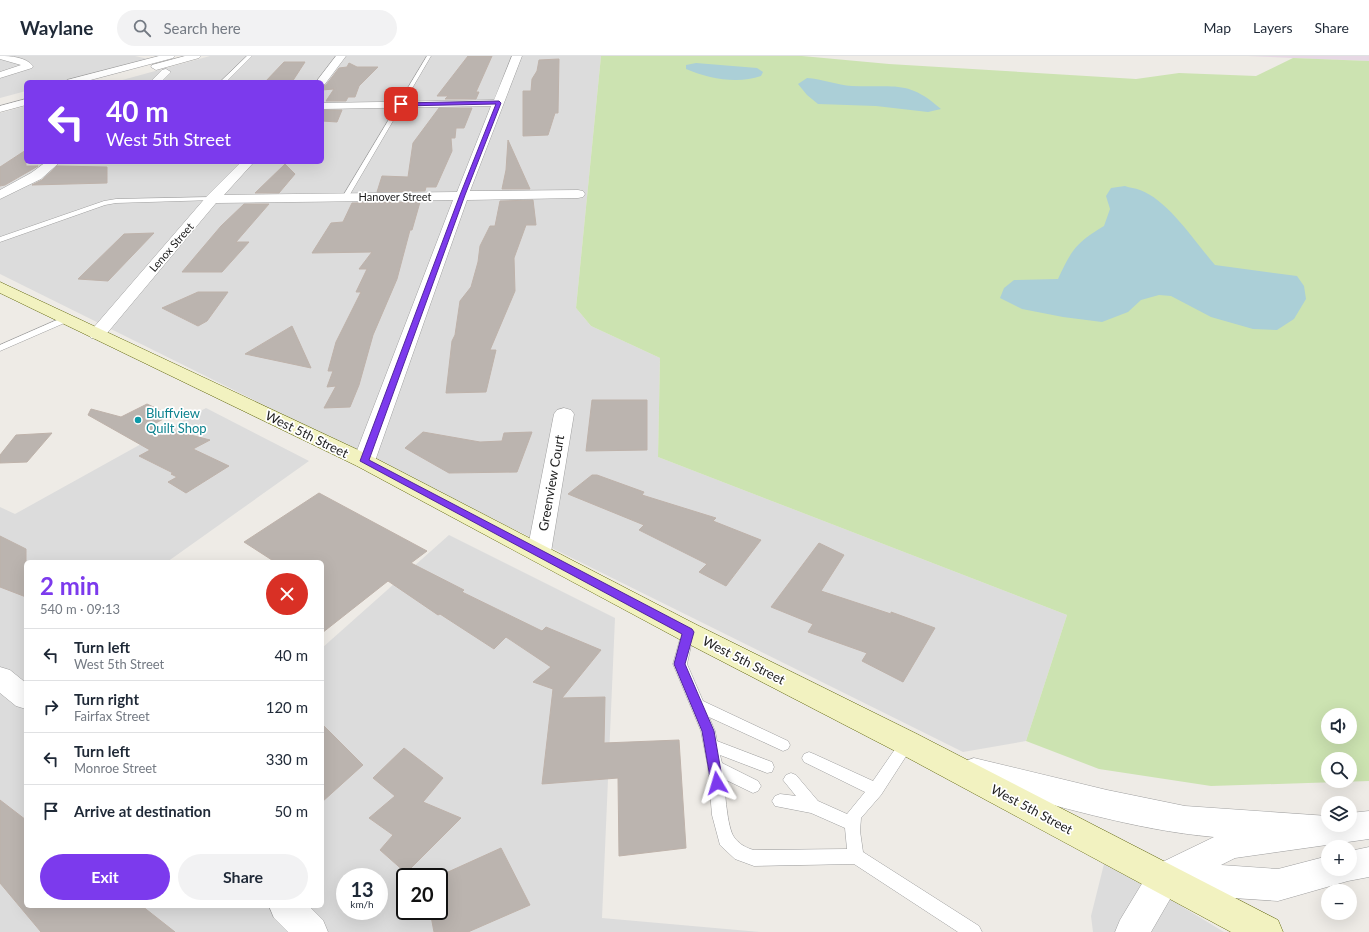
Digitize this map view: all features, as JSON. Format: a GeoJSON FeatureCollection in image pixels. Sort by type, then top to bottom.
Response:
{"type":"FeatureCollection","features":[{"type":"Feature","properties":{"kind":"main road","name":"West 5th Street"},"geometry":{"type":"LineString","coordinates":[[0,287],[364,461],[539,552],[688,632],[907,743],[1164,878]]}},
{"type":"Feature","properties":{"kind":"main road"},"geometry":{"type":"LineString","coordinates":[[1164,878],[1266,932]]}},
{"type":"Feature","properties":{"kind":"street"},"geometry":{"type":"LineString","coordinates":[[0,56],[24,63],[28,66],[0,75]]}},
{"type":"Feature","properties":{"kind":"street"},"geometry":{"type":"LineString","coordinates":[[79,80],[170,56]]}},
{"type":"Feature","properties":{"kind":"street"},"geometry":{"type":"LineString","coordinates":[[106,80],[196,56]]}},
{"type":"Feature","properties":{"kind":"street"},"geometry":{"type":"LineString","coordinates":[[323,80],[341,56]]}},
{"type":"Feature","properties":{"kind":"street"},"geometry":{"type":"LineString","coordinates":[[364,461],[462,195],[517,56]]}},
{"type":"Feature","properties":{"kind":"street"},"geometry":{"type":"LineString","coordinates":[[157,80],[166,72]]}},
{"type":"Feature","properties":{"kind":"street"},"geometry":{"type":"LineString","coordinates":[[0,101],[24,95]]}},
{"type":"Feature","properties":{"kind":"street"},"geometry":{"type":"LineString","coordinates":[[0,109],[24,103]]}},
{"type":"Feature","properties":{"kind":"street"},"geometry":{"type":"LineString","coordinates":[[324,106],[499,103]]}},
{"type":"Feature","properties":{"kind":"street"},"geometry":{"type":"LineString","coordinates":[[0,195],[36,176],[51,164]]}},
{"type":"Feature","properties":{"kind":"street","name":"Lenox Street"},"geometry":{"type":"LineString","coordinates":[[97,334],[212,199],[246,164]]}},
{"type":"Feature","properties":{"kind":"street","name":"Hanover Street"},"geometry":{"type":"LineString","coordinates":[[212,199],[578,194]]}},
{"type":"Feature","properties":{"kind":"street","name":"Greenview Court"},"geometry":{"type":"LineString","coordinates":[[539,552],[564,414]]}},
{"type":"Feature","properties":{"kind":"street"},"geometry":{"type":"LineString","coordinates":[[0,678],[24,696]]}},
{"type":"Feature","properties":{"kind":"street"},"geometry":{"type":"LineString","coordinates":[[948,765],[1107,804],[1185,820],[1321,831]]}},
{"type":"Feature","properties":{"kind":"street"},"geometry":{"type":"LineString","coordinates":[[1357,827],[1369,825]]}},
{"type":"Feature","properties":{"kind":"street"},"geometry":{"type":"LineString","coordinates":[[1132,932],[1164,878],[1231,844],[1321,831]]}},
{"type":"Feature","properties":{"kind":"street"},"geometry":{"type":"LineString","coordinates":[[1357,865],[1369,862]]}},
{"type":"Feature","properties":{"kind":"street","name":"West 5th Street"},"geometry":{"type":"LineString","coordinates":[[1164,878],[1278,885],[1321,874]]}},
{"type":"Feature","properties":{"kind":"street"},"geometry":{"type":"LineString","coordinates":[[288,908],[311,932]]}},
{"type":"Feature","properties":{"kind":"lane"},"geometry":{"type":"LineString","coordinates":[[225,80],[250,56]]}},
{"type":"Feature","properties":{"kind":"lane"},"geometry":{"type":"LineString","coordinates":[[346,196],[429,56]]}},
{"type":"Feature","properties":{"kind":"lane"},"geometry":{"type":"LineString","coordinates":[[0,240],[104,203],[116,201],[212,199]]}},
{"type":"Feature","properties":{"kind":"lane"},"geometry":{"type":"LineString","coordinates":[[0,348],[66,319]]}},
{"type":"Feature","properties":{"kind":"lane"},"geometry":{"type":"LineString","coordinates":[[688,632],[680,664],[708,731],[715,767],[720,815],[726,840],[741,854],[754,858],[856,856],[973,932]]}},
{"type":"Feature","properties":{"kind":"lane"},"geometry":{"type":"LineString","coordinates":[[697,705],[783,744]]}},
{"type":"Feature","properties":{"kind":"lane"},"geometry":{"type":"LineString","coordinates":[[856,856],[852,830],[854,815],[876,790],[907,743]]}},
{"type":"Feature","properties":{"kind":"lane"},"geometry":{"type":"LineString","coordinates":[[711,745],[767,767]]}},
{"type":"Feature","properties":{"kind":"lane"},"geometry":{"type":"LineString","coordinates":[[809,758],[876,790]]}},
{"type":"Feature","properties":{"kind":"lane"},"geometry":{"type":"LineString","coordinates":[[715,767],[753,786]]}},
{"type":"Feature","properties":{"kind":"lane"},"geometry":{"type":"LineString","coordinates":[[791,780],[813,806]]}},
{"type":"Feature","properties":{"kind":"lane"},"geometry":{"type":"LineString","coordinates":[[780,801],[813,806],[852,824]]}},
{"type":"Feature","properties":{"kind":"shaded area"},"geometry":{"type":"Polygon","coordinates":[[[0,56],[135,56],[148,59],[69,80],[24,80],[24,92],[0,98],[0,56]]]}},
{"type":"Feature","properties":{"kind":"shaded area"},"geometry":{"type":"Polygon","coordinates":[[[210,56],[601,56],[576,308],[591,326],[660,358],[658,457],[1067,615],[1026,741],[963,752],[0,274],[0,113],[24,107],[24,164],[324,164],[324,80],[122,80],[210,56]]]}},
{"type":"Feature","properties":{"kind":"shaded area"},"geometry":{"type":"Polygon","coordinates":[[[1247,56],[1369,56],[1369,61],[1293,58],[1247,56]]]}},
{"type":"Feature","properties":{"kind":"shaded area"},"geometry":{"type":"Polygon","coordinates":[[[206,408],[309,461],[170,560],[24,560],[24,908],[324,908],[324,646],[449,535],[615,618],[602,918],[760,932],[0,932],[0,507],[15,514],[206,408]]]}},
{"type":"Feature","properties":{"kind":"shaded area"},"geometry":{"type":"Polygon","coordinates":[[[1105,860],[1224,932],[1093,932],[1091,916],[1105,860]]]}},
{"type":"Feature","properties":{"kind":"green space"},"geometry":{"type":"Polygon","coordinates":[[[601,56],[802,56],[889,64],[1136,79],[1179,73],[1256,76],[1293,58],[1369,61],[1369,781],[1357,781],[1357,752],[1321,752],[1321,783],[1211,786],[1099,769],[1026,741],[1067,615],[658,457],[660,358],[591,326],[576,308],[601,56]]]}},
{"type":"Feature","properties":{"kind":"water"},"geometry":{"type":"Polygon","coordinates":[[[696,63],[757,68],[763,72],[761,76],[743,80],[714,78],[686,69],[686,65],[696,63]]]}},
{"type":"Feature","properties":{"kind":"water"},"geometry":{"type":"Polygon","coordinates":[[[807,78],[852,86],[889,86],[909,89],[929,99],[941,109],[928,112],[876,106],[818,104],[807,95],[798,84],[807,78]]]}},
{"type":"Feature","properties":{"kind":"water"},"geometry":{"type":"Polygon","coordinates":[[[1125,186],[1140,190],[1161,203],[1171,212],[1215,265],[1297,276],[1304,286],[1306,299],[1294,319],[1277,330],[1253,329],[1211,317],[1171,296],[1159,295],[1141,300],[1128,312],[1102,322],[1063,317],[1022,309],[1000,298],[1004,288],[1014,280],[1058,279],[1067,260],[1081,242],[1104,226],[1110,209],[1106,196],[1111,188],[1125,186]]]}},
{"type":"Feature","properties":{"kind":"building"},"geometry":{"type":"Polygon","coordinates":[[[468,56],[492,56],[476,92],[479,92],[476,99],[445,99],[448,96],[437,96],[468,56]]]}},
{"type":"Feature","properties":{"kind":"building"},"geometry":{"type":"Polygon","coordinates":[[[559,59],[558,113],[555,113],[548,135],[523,136],[523,91],[531,91],[532,79],[537,71],[539,60],[559,59]]]}},
{"type":"Feature","properties":{"kind":"building"},"geometry":{"type":"Polygon","coordinates":[[[284,62],[305,62],[293,80],[267,80],[284,62]]]}},
{"type":"Feature","properties":{"kind":"building"},"geometry":{"type":"Polygon","coordinates":[[[349,63],[357,67],[378,67],[359,86],[355,97],[348,97],[346,101],[326,101],[334,89],[324,90],[324,86],[339,68],[347,67],[349,63]]]}},
{"type":"Feature","properties":{"kind":"building"},"geometry":{"type":"Polygon","coordinates":[[[439,108],[472,108],[464,128],[456,128],[455,138],[451,138],[452,151],[436,187],[426,187],[425,191],[377,192],[382,176],[408,177],[413,143],[439,108]]]}},
{"type":"Feature","properties":{"kind":"building"},"geometry":{"type":"Polygon","coordinates":[[[324,110],[342,110],[337,122],[324,121],[324,110]]]}},
{"type":"Feature","properties":{"kind":"building"},"geometry":{"type":"Polygon","coordinates":[[[508,140],[530,189],[502,189],[506,170],[508,140]]]}},
{"type":"Feature","properties":{"kind":"building"},"geometry":{"type":"Polygon","coordinates":[[[24,151],[24,164],[26,164],[26,166],[38,166],[5,185],[0,186],[0,167],[24,151]]]}},
{"type":"Feature","properties":{"kind":"building"},"geometry":{"type":"Polygon","coordinates":[[[285,164],[295,174],[279,193],[255,193],[285,164]]]}},
{"type":"Feature","properties":{"kind":"building"},"geometry":{"type":"Polygon","coordinates":[[[57,166],[107,167],[107,183],[32,185],[42,180],[57,166]]]}},
{"type":"Feature","properties":{"kind":"building"},"geometry":{"type":"Polygon","coordinates":[[[533,200],[536,225],[526,225],[514,258],[515,291],[490,350],[496,350],[486,392],[446,393],[452,341],[455,335],[460,301],[471,287],[478,262],[480,246],[490,226],[495,226],[500,201],[533,200]]]}},
{"type":"Feature","properties":{"kind":"building"},"geometry":{"type":"Polygon","coordinates":[[[420,202],[412,230],[410,230],[397,279],[373,335],[359,385],[350,407],[324,408],[336,386],[327,387],[333,371],[328,371],[336,342],[361,292],[356,292],[367,269],[359,269],[372,252],[312,253],[331,223],[343,222],[352,203],[420,202]]]}},
{"type":"Feature","properties":{"kind":"building"},"geometry":{"type":"Polygon","coordinates":[[[244,204],[269,204],[236,242],[249,242],[222,272],[182,272],[221,226],[244,204]]]}},
{"type":"Feature","properties":{"kind":"building"},"geometry":{"type":"Polygon","coordinates":[[[154,233],[108,281],[78,279],[124,234],[154,233]]]}},
{"type":"Feature","properties":{"kind":"building"},"geometry":{"type":"Polygon","coordinates":[[[198,292],[228,292],[207,321],[198,326],[162,308],[198,292]]]}},
{"type":"Feature","properties":{"kind":"building"},"geometry":{"type":"Polygon","coordinates":[[[292,326],[311,368],[245,354],[292,326]]]}},
{"type":"Feature","properties":{"kind":"building"},"geometry":{"type":"Polygon","coordinates":[[[592,400],[647,400],[647,450],[586,451],[592,400]]]}},
{"type":"Feature","properties":{"kind":"building"},"geometry":{"type":"Polygon","coordinates":[[[147,404],[171,415],[152,425],[210,440],[193,449],[229,466],[186,493],[168,482],[177,477],[171,474],[173,473],[139,456],[150,450],[88,415],[91,409],[121,417],[147,404]]]}},
{"type":"Feature","properties":{"kind":"building"},"geometry":{"type":"Polygon","coordinates":[[[423,432],[480,442],[502,441],[504,433],[532,432],[517,472],[449,473],[405,448],[423,432]]]}},
{"type":"Feature","properties":{"kind":"building"},"geometry":{"type":"Polygon","coordinates":[[[52,433],[27,462],[0,463],[0,455],[16,435],[52,433]]]}},
{"type":"Feature","properties":{"kind":"building"},"geometry":{"type":"Polygon","coordinates":[[[592,475],[597,475],[644,492],[642,495],[716,518],[713,521],[761,540],[726,586],[699,572],[707,564],[639,530],[644,525],[568,494],[592,475]]]}},
{"type":"Feature","properties":{"kind":"building"},"geometry":{"type":"Polygon","coordinates":[[[319,493],[427,551],[411,563],[464,590],[462,592],[542,631],[546,627],[601,650],[562,698],[605,697],[604,743],[679,740],[686,848],[619,856],[618,778],[542,784],[553,689],[533,682],[551,667],[506,637],[494,649],[440,614],[438,615],[388,581],[324,631],[324,560],[272,560],[244,542],[319,493]]]}},
{"type":"Feature","properties":{"kind":"building"},"geometry":{"type":"Polygon","coordinates":[[[0,536],[26,549],[26,560],[24,560],[24,596],[0,587],[0,536]]]}},
{"type":"Feature","properties":{"kind":"building"},"geometry":{"type":"Polygon","coordinates":[[[819,543],[844,555],[821,591],[891,614],[891,612],[935,628],[903,682],[862,661],[867,653],[808,632],[813,624],[771,607],[819,543]]]}},
{"type":"Feature","properties":{"kind":"building"},"geometry":{"type":"Polygon","coordinates":[[[324,726],[363,765],[324,800],[324,726]]]}},
{"type":"Feature","properties":{"kind":"building"},"geometry":{"type":"Polygon","coordinates":[[[404,748],[443,778],[423,802],[461,818],[411,868],[400,868],[380,850],[393,835],[369,818],[395,796],[373,778],[404,748]]]}},
{"type":"Feature","properties":{"kind":"building"},"geometry":{"type":"Polygon","coordinates":[[[0,800],[24,818],[24,908],[145,908],[175,932],[41,932],[0,883],[0,800]]]}},
{"type":"Feature","properties":{"kind":"building"},"geometry":{"type":"Polygon","coordinates":[[[501,848],[530,905],[468,932],[434,932],[432,920],[448,920],[448,872],[501,848]]]}},
{"type":"Feature","properties":{"kind":"place","name":"Bluffview Quilt Shop"},"geometry":{"type":"Point","coordinates":[138,420]}},
{"type":"Feature","properties":{"kind":"route"},"geometry":{"type":"LineString","coordinates":[[401,104],[499,103],[462,195],[364,461],[539,552],[688,632],[680,664],[708,731],[717,783]]}}]}
